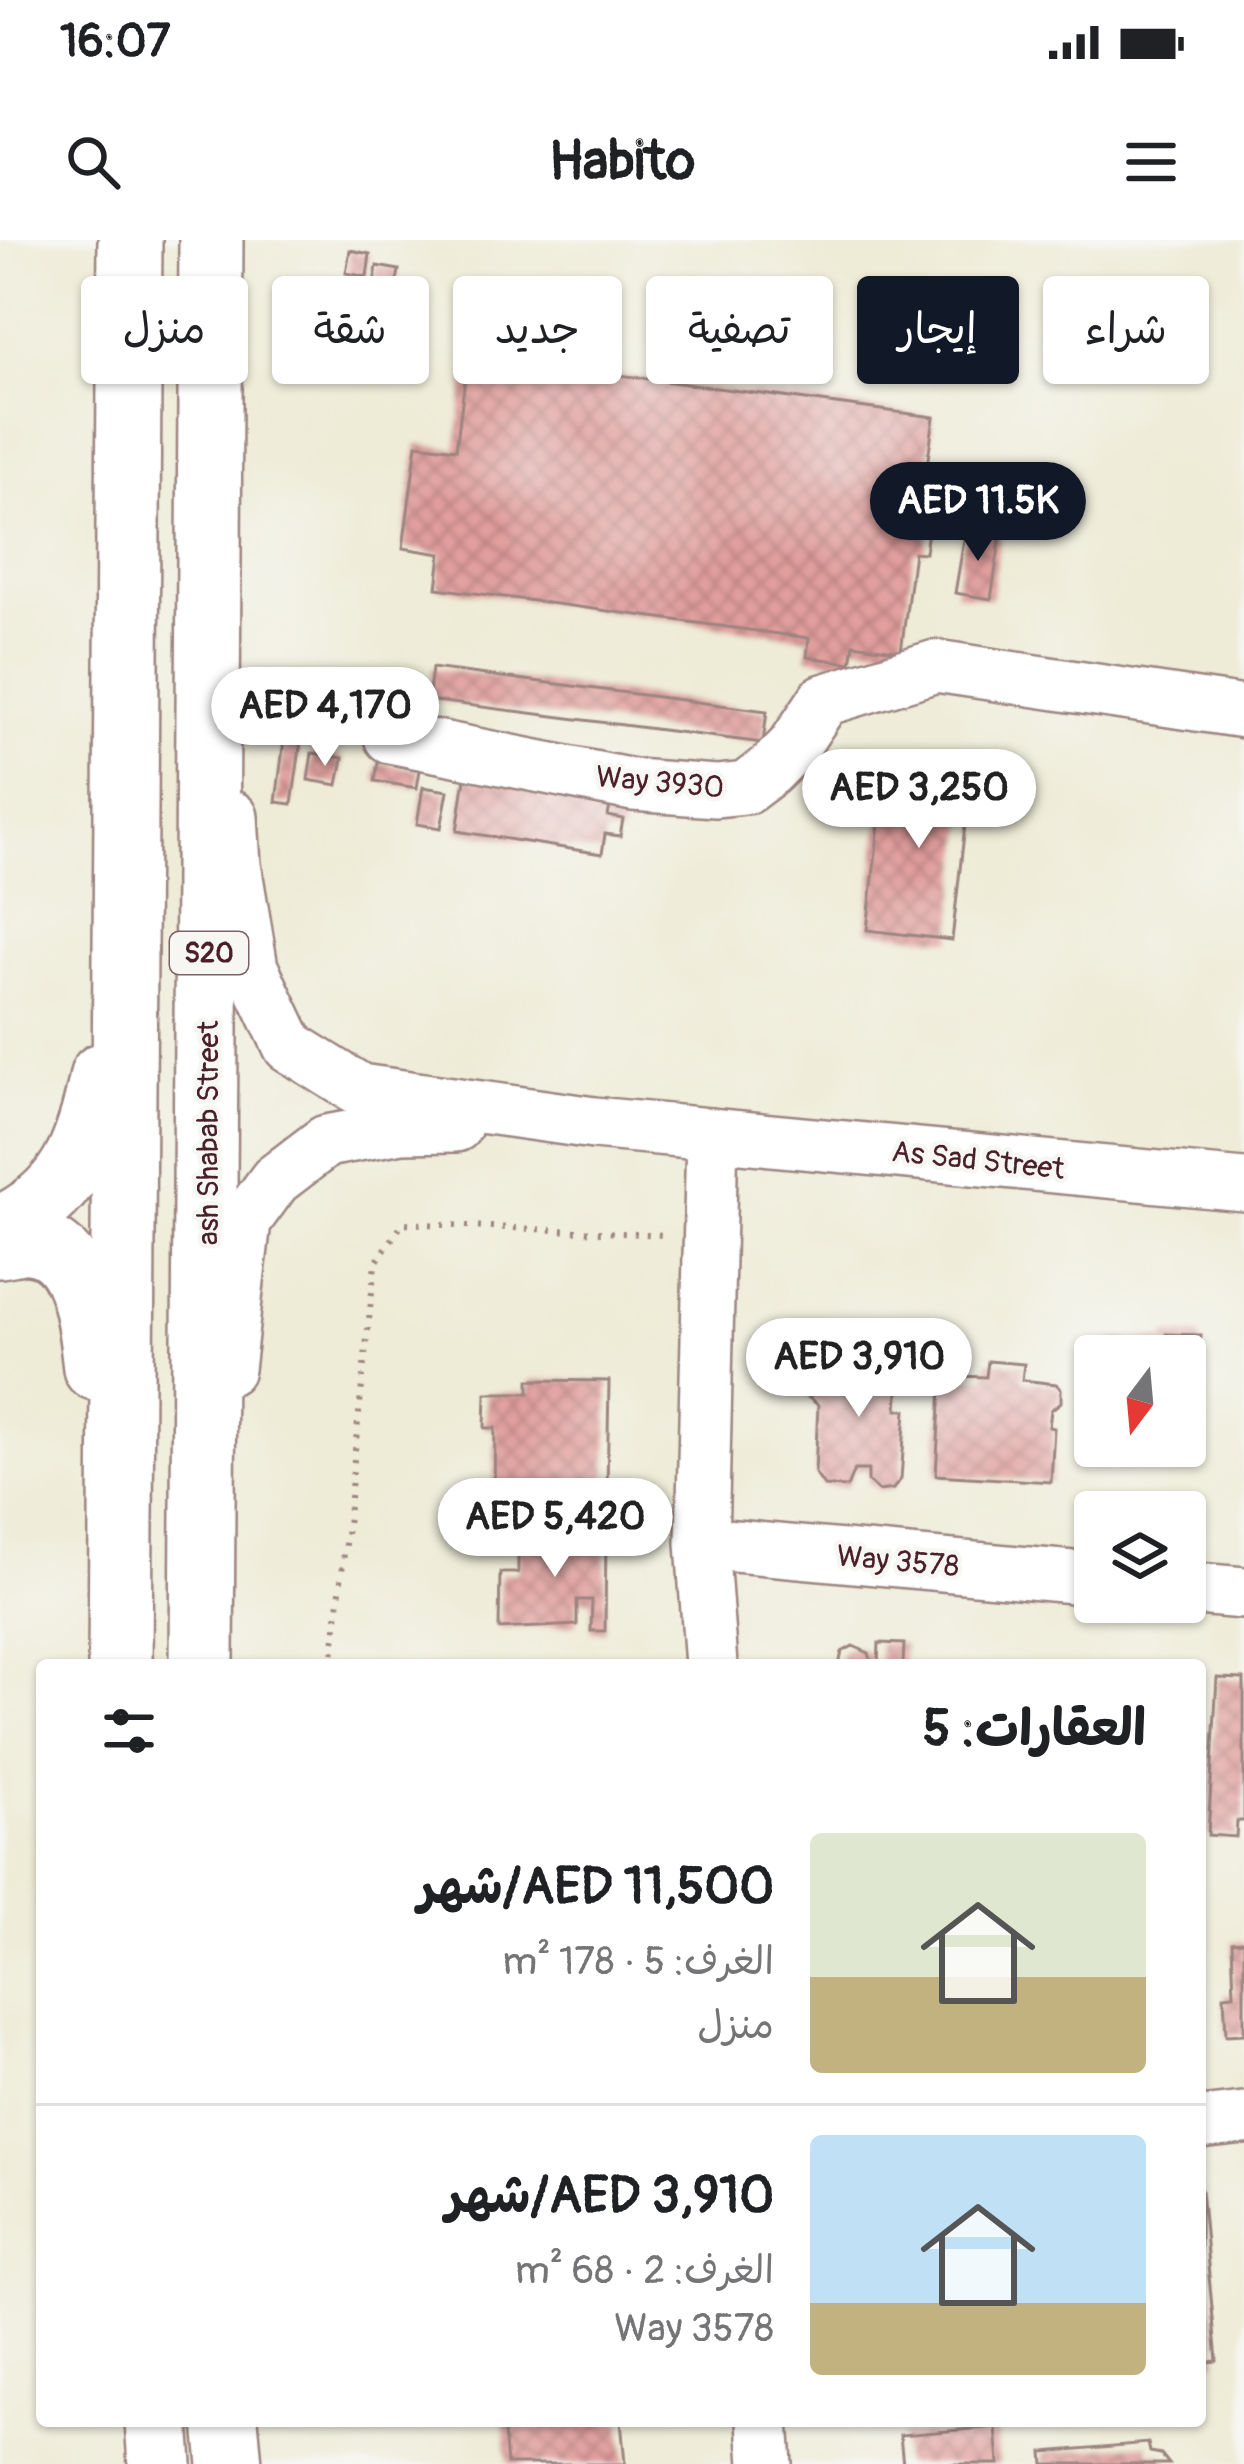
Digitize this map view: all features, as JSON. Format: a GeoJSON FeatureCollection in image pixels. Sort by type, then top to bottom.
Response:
{"type":"FeatureCollection","features":[{"type":"Feature","properties":{"kind":"main road"},"geometry":{"type":"LineString","coordinates":[[120,1659],[130,240]]}},
{"type":"Feature","properties":{"kind":"main road","name":"ash Shabab Street"},"geometry":{"type":"LineString","coordinates":[[203,1640],[212,240]]}},
{"type":"Feature","properties":{"kind":"main road"},"geometry":{"type":"LineString","coordinates":[[0,1228],[27,1216],[68,1180],[94,1118],[124,937]]}},
{"type":"Feature","properties":{"kind":"main road"},"geometry":{"type":"LineString","coordinates":[[0,1246],[32,1241],[66,1261],[87,1307],[118,1534]]}},
{"type":"Feature","properties":{"kind":"main road"},"geometry":{"type":"LineString","coordinates":[[157,2427],[160,2464]]}},
{"type":"Feature","properties":{"kind":"main road"},"geometry":{"type":"LineString","coordinates":[[227,2427],[230,2464]]}},
{"type":"Feature","properties":{"kind":"street"},"geometry":{"type":"LineString","coordinates":[[212,508],[235,865],[252,968],[289,1046],[360,1090],[594,1123]]}},
{"type":"Feature","properties":{"kind":"street","name":"Way 3930"},"geometry":{"type":"LineString","coordinates":[[390,737],[633,785],[716,791],[746,788],[770,770],[793,748],[824,700],[936,666],[1244,712]]}},
{"type":"Feature","properties":{"kind":"street"},"geometry":{"type":"LineString","coordinates":[[203,1640],[245,1222],[275,1180],[326,1142],[402,1127],[594,1123]]}},
{"type":"Feature","properties":{"kind":"street","name":"As Sad Street"},"geometry":{"type":"LineString","coordinates":[[594,1123],[1244,1185]]}},
{"type":"Feature","properties":{"kind":"street"},"geometry":{"type":"LineString","coordinates":[[711,1659],[702,1543],[712,1134]]}},
{"type":"Feature","properties":{"kind":"street","name":"Way 3578"},"geometry":{"type":"LineString","coordinates":[[702,1543],[1074,1577]]}},
{"type":"Feature","properties":{"kind":"street"},"geometry":{"type":"LineString","coordinates":[[1206,1590],[1244,1593]]}},
{"type":"Feature","properties":{"kind":"street"},"geometry":{"type":"LineString","coordinates":[[1206,2122],[1244,2118]]}},
{"type":"Feature","properties":{"kind":"street"},"geometry":{"type":"LineString","coordinates":[[763,2427],[766,2464]]}},
{"type":"Feature","properties":{"kind":"path"},"geometry":{"type":"LineString","coordinates":[[333,1659],[375,1264],[403,1223],[711,1237]]}},
{"type":"Feature","properties":{"kind":"building"},"geometry":{"type":"Polygon","coordinates":[[[350,250],[370,254],[367,276],[346,273],[350,250]]]}},
{"type":"Feature","properties":{"kind":"building"},"geometry":{"type":"Polygon","coordinates":[[[377,266],[399,270],[398,276],[375,276],[377,266]]]}},
{"type":"Feature","properties":{"kind":"building"},"geometry":{"type":"Polygon","coordinates":[[[622,375],[646,379],[646,384],[686,384],[934,417],[920,514],[930,515],[925,553],[914,552],[901,651],[854,644],[851,663],[807,657],[809,638],[437,588],[441,554],[403,548],[417,444],[456,449],[464,384],[622,384],[622,375]]]}},
{"type":"Feature","properties":{"kind":"building"},"geometry":{"type":"Polygon","coordinates":[[[966,528],[1001,534],[991,599],[955,593],[966,528]]]}},
{"type":"Feature","properties":{"kind":"building"},"geometry":{"type":"Polygon","coordinates":[[[432,668],[767,711],[763,743],[428,700],[432,668]]]}},
{"type":"Feature","properties":{"kind":"building"},"geometry":{"type":"Polygon","coordinates":[[[285,732],[302,734],[292,804],[276,802],[285,732]]]}},
{"type":"Feature","properties":{"kind":"building"},"geometry":{"type":"Polygon","coordinates":[[[312,753],[343,758],[338,785],[308,780],[312,753]]]}},
{"type":"Feature","properties":{"kind":"building"},"geometry":{"type":"Polygon","coordinates":[[[378,762],[420,770],[417,788],[375,781],[378,762]]]}},
{"type":"Feature","properties":{"kind":"building"},"geometry":{"type":"Polygon","coordinates":[[[886,763],[971,772],[952,940],[867,930],[886,763]]]}},
{"type":"Feature","properties":{"kind":"building"},"geometry":{"type":"Polygon","coordinates":[[[465,778],[611,801],[608,816],[623,819],[620,836],[605,834],[602,854],[457,831],[465,778]]]}},
{"type":"Feature","properties":{"kind":"building"},"geometry":{"type":"Polygon","coordinates":[[[423,787],[448,791],[441,828],[417,824],[423,787]]]}},
{"type":"Feature","properties":{"kind":"building"},"geometry":{"type":"Polygon","coordinates":[[[876,1347],[893,1349],[900,1357],[897,1410],[906,1410],[901,1479],[893,1489],[879,1491],[868,1482],[868,1470],[854,1470],[847,1487],[824,1486],[815,1473],[818,1405],[803,1393],[805,1376],[818,1366],[868,1363],[876,1347]]]}},
{"type":"Feature","properties":{"kind":"building"},"geometry":{"type":"Polygon","coordinates":[[[988,1361],[1024,1364],[1022,1380],[1056,1384],[1061,1389],[1061,1402],[1051,1410],[1049,1427],[1054,1428],[1051,1482],[936,1475],[941,1388],[957,1376],[986,1377],[988,1361]]]}},
{"type":"Feature","properties":{"kind":"building"},"geometry":{"type":"Polygon","coordinates":[[[529,1380],[609,1381],[607,1491],[494,1490],[495,1428],[485,1428],[486,1393],[529,1393],[529,1380]]]}},
{"type":"Feature","properties":{"kind":"building"},"geometry":{"type":"Polygon","coordinates":[[[518,1531],[606,1532],[605,1631],[591,1631],[592,1600],[577,1600],[577,1625],[499,1629],[500,1573],[518,1573],[518,1531]]]}},
{"type":"Feature","properties":{"kind":"building"},"geometry":{"type":"Polygon","coordinates":[[[879,1643],[904,1644],[903,1659],[878,1659],[879,1643]]]}},
{"type":"Feature","properties":{"kind":"building"},"geometry":{"type":"Polygon","coordinates":[[[853,1646],[869,1653],[870,1659],[840,1659],[842,1652],[853,1646]]]}},
{"type":"Feature","properties":{"kind":"building"},"geometry":{"type":"Polygon","coordinates":[[[1217,1678],[1244,1679],[1244,1821],[1237,1821],[1236,1837],[1208,1835],[1217,1678]]]}},
{"type":"Feature","properties":{"kind":"building"},"geometry":{"type":"Polygon","coordinates":[[[1244,1941],[1244,2034],[1226,2035],[1224,1995],[1234,1994],[1232,1942],[1244,1941]]]}},
{"type":"Feature","properties":{"kind":"building"},"geometry":{"type":"Polygon","coordinates":[[[1206,2243],[1217,2361],[1206,2362],[1206,2243]]]}},
{"type":"Feature","properties":{"kind":"building"},"geometry":{"type":"Polygon","coordinates":[[[504,2427],[622,2427],[625,2464],[507,2464],[504,2427]]]}},
{"type":"Feature","properties":{"kind":"building"},"geometry":{"type":"Polygon","coordinates":[[[996,2427],[999,2464],[903,2464],[900,2435],[996,2427]]]}},
{"type":"Feature","properties":{"kind":"building"},"geometry":{"type":"Polygon","coordinates":[[[1148,2443],[1150,2452],[1161,2454],[1169,2464],[1044,2464],[1043,2452],[1148,2443]]]}}]}
